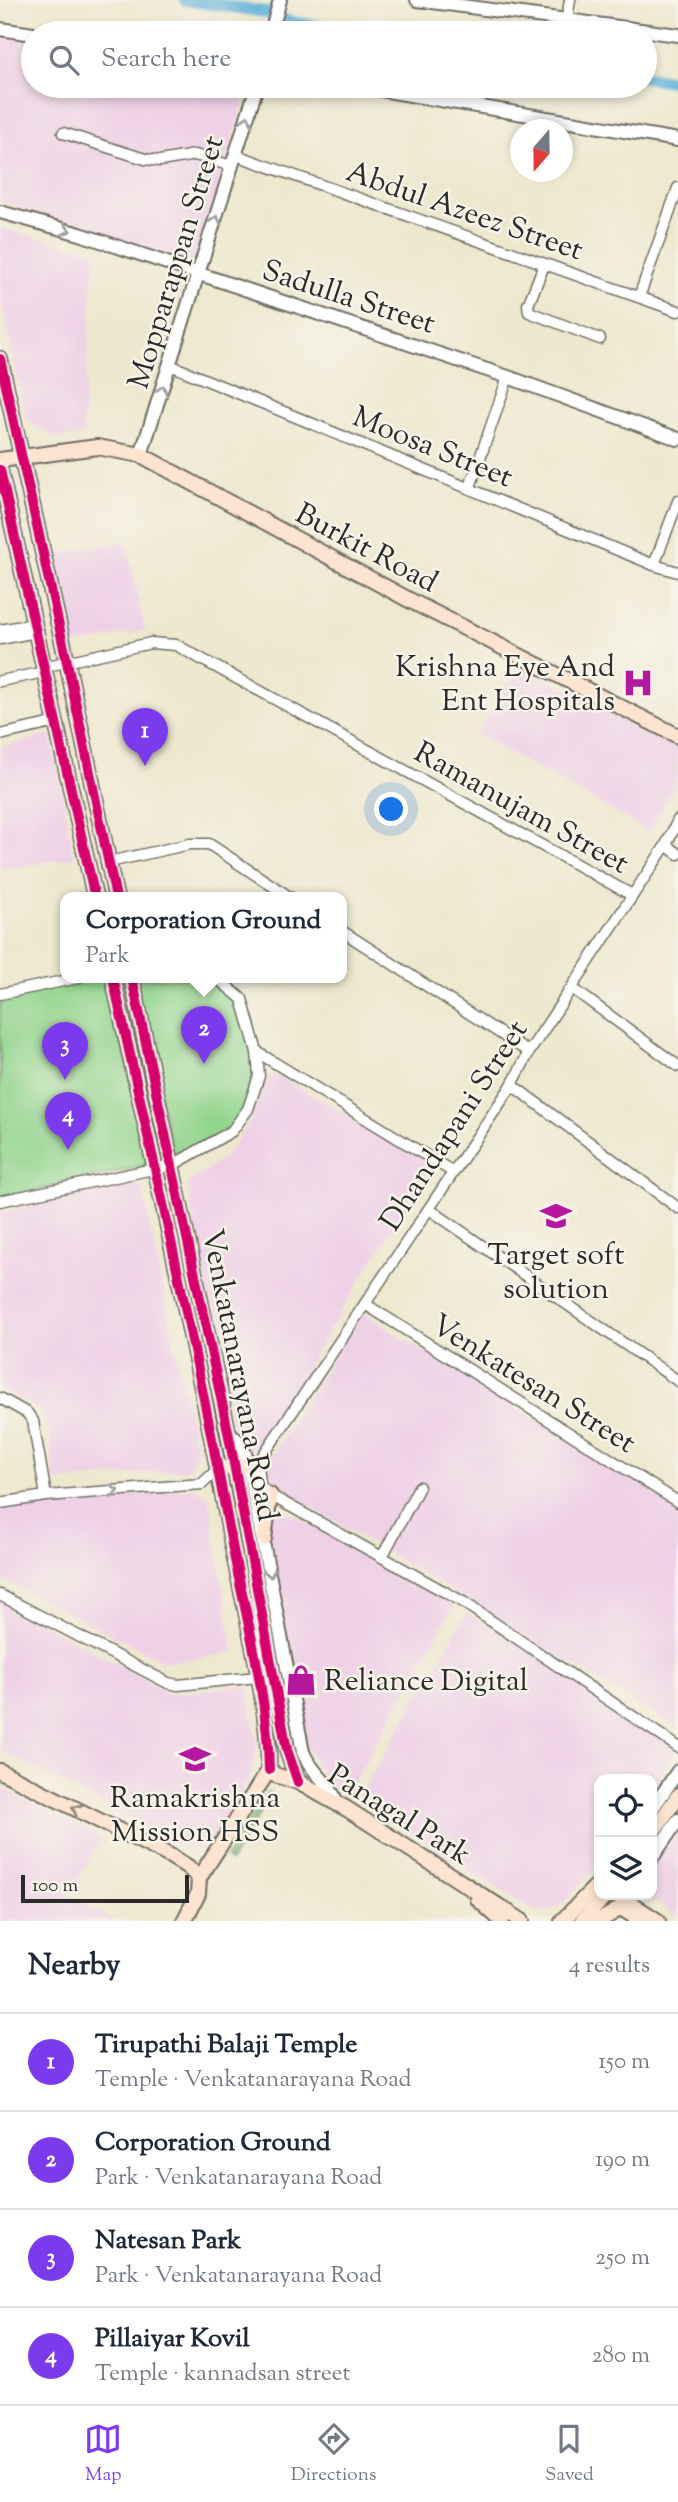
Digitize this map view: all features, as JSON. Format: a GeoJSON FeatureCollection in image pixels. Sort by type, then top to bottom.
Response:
{"type":"FeatureCollection","features":[{"type":"Feature","properties":{"kind":"main road"},"geometry":{"type":"LineString","coordinates":[[0,359],[115,892]]}},
{"type":"Feature","properties":{"kind":"main road"},"geometry":{"type":"LineString","coordinates":[[0,460],[20,460],[75,449],[97,447],[107,450]]}},
{"type":"Feature","properties":{"kind":"main road","name":"Burkit Road"},"geometry":{"type":"LineString","coordinates":[[20,460],[97,456],[107,450],[141,455],[413,602],[678,736]]}},
{"type":"Feature","properties":{"kind":"main road"},"geometry":{"type":"LineString","coordinates":[[20,460],[0,470],[94,892]]}},
{"type":"Feature","properties":{"kind":"main road","name":"Venkatanarayana Road"},"geometry":{"type":"LineString","coordinates":[[114,983],[218,1469],[257,1677],[269,1770]]}},
{"type":"Feature","properties":{"kind":"main road","name":"Venkatanarayana Road"},"geometry":{"type":"LineString","coordinates":[[133,983],[228,1431],[287,1749],[298,1782]]}},
{"type":"Feature","properties":{"kind":"main road"},"geometry":{"type":"LineString","coordinates":[[218,1469],[254,1460]]}},
{"type":"Feature","properties":{"kind":"main road"},"geometry":{"type":"LineString","coordinates":[[264,1539],[270,1496]]}},
{"type":"Feature","properties":{"kind":"main road"},"geometry":{"type":"LineString","coordinates":[[0,1770],[170,1857],[188,1867],[199,1878]]}},
{"type":"Feature","properties":{"kind":"main road"},"geometry":{"type":"LineString","coordinates":[[184,1921],[198,1894],[199,1878],[269,1770]]}},
{"type":"Feature","properties":{"kind":"main road","name":"Panagal Park"},"geometry":{"type":"LineString","coordinates":[[269,1770],[337,1803],[522,1921]]}},
{"type":"Feature","properties":{"kind":"main road"},"geometry":{"type":"LineString","coordinates":[[657,1826],[678,1796]]}},
{"type":"Feature","properties":{"kind":"main road","name":"Panagal Park"},"geometry":{"type":"LineString","coordinates":[[472,1889],[502,1921]]}},
{"type":"Feature","properties":{"kind":"main road"},"geometry":{"type":"LineString","coordinates":[[562,1921],[594,1892]]}},
{"type":"Feature","properties":{"kind":"main road"},"geometry":{"type":"LineString","coordinates":[[582,1921],[594,1899]]}},
{"type":"Feature","properties":{"kind":"main road"},"geometry":{"type":"LineString","coordinates":[[629,1900],[658,1921]]}},
{"type":"Feature","properties":{"kind":"main road"},"geometry":{"type":"LineString","coordinates":[[599,1921],[621,1908],[642,1921]]}},
{"type":"Feature","properties":{"kind":"street"},"geometry":{"type":"LineString","coordinates":[[275,21],[280,0]]}},
{"type":"Feature","properties":{"kind":"street"},"geometry":{"type":"LineString","coordinates":[[417,0],[587,21]]}},
{"type":"Feature","properties":{"kind":"street"},"geometry":{"type":"LineString","coordinates":[[567,18],[570,0]]}},
{"type":"Feature","properties":{"kind":"street"},"geometry":{"type":"LineString","coordinates":[[0,29],[21,32]]}},
{"type":"Feature","properties":{"kind":"street"},"geometry":{"type":"LineString","coordinates":[[657,32],[678,35]]}},
{"type":"Feature","properties":{"kind":"street","name":"Mopparappan Street"},"geometry":{"type":"LineString","coordinates":[[141,455],[201,275],[253,98]]}},
{"type":"Feature","properties":{"kind":"street"},"geometry":{"type":"LineString","coordinates":[[428,98],[678,140]]}},
{"type":"Feature","properties":{"kind":"street","name":"Abdul Azeez Street"},"geometry":{"type":"LineString","coordinates":[[63,133],[145,159],[160,161],[195,155],[234,160],[678,312]]}},
{"type":"Feature","properties":{"kind":"street"},"geometry":{"type":"LineString","coordinates":[[639,297],[678,188]]}},
{"type":"Feature","properties":{"kind":"street","name":"Sadulla Street"},"geometry":{"type":"LineString","coordinates":[[0,212],[80,234],[508,377],[678,439]]}},
{"type":"Feature","properties":{"kind":"street"},"geometry":{"type":"LineString","coordinates":[[544,265],[528,305],[529,312],[600,339]]}},
{"type":"Feature","properties":{"kind":"street","name":"Moosa Street"},"geometry":{"type":"LineString","coordinates":[[170,365],[654,565],[678,572]]}},
{"type":"Feature","properties":{"kind":"street"},"geometry":{"type":"LineString","coordinates":[[470,487],[508,377]]}},
{"type":"Feature","properties":{"kind":"street"},"geometry":{"type":"LineString","coordinates":[[654,565],[678,501]]}},
{"type":"Feature","properties":{"kind":"street"},"geometry":{"type":"LineString","coordinates":[[0,631],[35,628]]}},
{"type":"Feature","properties":{"kind":"street"},"geometry":{"type":"LineString","coordinates":[[0,639],[35,628]]}},
{"type":"Feature","properties":{"kind":"street","name":"Ramanujam Street"},"geometry":{"type":"LineString","coordinates":[[0,681],[151,643],[176,645],[632,895]]}},
{"type":"Feature","properties":{"kind":"street"},"geometry":{"type":"LineString","coordinates":[[0,735],[57,722]]}},
{"type":"Feature","properties":{"kind":"street","name":"Dhandapani Street"},"geometry":{"type":"LineString","coordinates":[[254,1460],[365,1304],[512,1085],[529,1052],[666,845],[678,820]]}},
{"type":"Feature","properties":{"kind":"street"},"geometry":{"type":"LineString","coordinates":[[109,862],[190,844],[209,844],[282,892]]}},
{"type":"Feature","properties":{"kind":"street"},"geometry":{"type":"LineString","coordinates":[[666,845],[678,854]]}},
{"type":"Feature","properties":{"kind":"street"},"geometry":{"type":"LineString","coordinates":[[347,934],[529,1052]]}},
{"type":"Feature","properties":{"kind":"street"},"geometry":{"type":"LineString","coordinates":[[0,994],[60,982]]}},
{"type":"Feature","properties":{"kind":"street"},"geometry":{"type":"LineString","coordinates":[[0,1202],[173,1164],[232,1131],[247,1109],[259,1076],[257,1052],[242,999],[223,983]]}},
{"type":"Feature","properties":{"kind":"street"},"geometry":{"type":"LineString","coordinates":[[572,988],[678,1066]]}},
{"type":"Feature","properties":{"kind":"street"},"geometry":{"type":"LineString","coordinates":[[257,1052],[453,1172]]}},
{"type":"Feature","properties":{"kind":"street"},"geometry":{"type":"LineString","coordinates":[[512,1085],[678,1208]]}},
{"type":"Feature","properties":{"kind":"street"},"geometry":{"type":"LineString","coordinates":[[429,1209],[678,1381]]}},
{"type":"Feature","properties":{"kind":"street","name":"Venkatesan Street"},"geometry":{"type":"LineString","coordinates":[[365,1304],[678,1502]]}},
{"type":"Feature","properties":{"kind":"street"},"geometry":{"type":"LineString","coordinates":[[0,1398],[27,1413],[33,1420],[46,1496]]}},
{"type":"Feature","properties":{"kind":"street"},"geometry":{"type":"LineString","coordinates":[[228,1431],[254,1460],[260,1486],[270,1496],[463,1602],[678,1747]]}},
{"type":"Feature","properties":{"kind":"street"},"geometry":{"type":"LineString","coordinates":[[254,1460],[264,1539],[303,1752],[312,1770],[333,1790],[337,1803]]}},
{"type":"Feature","properties":{"kind":"street"},"geometry":{"type":"LineString","coordinates":[[0,1503],[46,1496],[202,1484],[218,1469]]}},
{"type":"Feature","properties":{"kind":"street"},"geometry":{"type":"LineString","coordinates":[[382,1557],[419,1487]]}},
{"type":"Feature","properties":{"kind":"street"},"geometry":{"type":"LineString","coordinates":[[0,1595],[167,1683],[178,1685],[257,1677]]}},
{"type":"Feature","properties":{"kind":"street"},"geometry":{"type":"LineString","coordinates":[[657,1802],[678,1771]]}},
{"type":"Feature","properties":{"kind":"street"},"geometry":{"type":"LineString","coordinates":[[657,1851],[678,1821]]}},
{"type":"Feature","properties":{"kind":"shaded area"},"geometry":{"type":"Polygon","coordinates":[[[0,31],[21,34],[21,98],[245,98],[195,267],[0,201],[0,31]]]}},
{"type":"Feature","properties":{"kind":"shaded area"},"geometry":{"type":"Polygon","coordinates":[[[0,228],[95,252],[82,436],[57,438],[26,421],[0,295],[0,228]]]}},
{"type":"Feature","properties":{"kind":"shaded area"},"geometry":{"type":"Polygon","coordinates":[[[126,541],[145,631],[68,646],[50,556],[126,541]]]}},
{"type":"Feature","properties":{"kind":"shaded area"},"geometry":{"type":"Polygon","coordinates":[[[520,665],[678,744],[678,779],[649,832],[476,734],[520,665]]]}},
{"type":"Feature","properties":{"kind":"shaded area"},"geometry":{"type":"Polygon","coordinates":[[[51,735],[74,857],[0,870],[0,747],[51,735]]]}},
{"type":"Feature","properties":{"kind":"shaded area"},"geometry":{"type":"Polygon","coordinates":[[[276,1075],[433,1163],[258,1446],[244,1451],[235,1447],[187,1184],[226,1156],[248,1124],[268,1077],[276,1075]]]}},
{"type":"Feature","properties":{"kind":"shaded area"},"geometry":{"type":"Polygon","coordinates":[[[133,1182],[142,1188],[197,1453],[189,1469],[54,1482],[50,1434],[42,1412],[0,1389],[0,1213],[133,1182]]]}},
{"type":"Feature","properties":{"kind":"shaded area"},"geometry":{"type":"Polygon","coordinates":[[[361,1312],[678,1507],[678,1728],[268,1481],[264,1469],[361,1312]]]}},
{"type":"Feature","properties":{"kind":"shaded area"},"geometry":{"type":"Polygon","coordinates":[[[195,1488],[209,1498],[234,1653],[166,1662],[0,1578],[0,1506],[195,1488]]]}},
{"type":"Feature","properties":{"kind":"shaded area"},"geometry":{"type":"Polygon","coordinates":[[[252,1495],[265,1499],[454,1606],[347,1794],[323,1779],[291,1717],[245,1502],[252,1495]]]}},
{"type":"Feature","properties":{"kind":"shaded area"},"geometry":{"type":"Polygon","coordinates":[[[0,1600],[171,1694],[248,1685],[257,1745],[252,1773],[211,1843],[189,1851],[0,1749],[0,1600]]]}},
{"type":"Feature","properties":{"kind":"shaded area"},"geometry":{"type":"Polygon","coordinates":[[[467,1613],[675,1741],[678,1749],[657,1780],[657,1774],[594,1774],[594,1869],[563,1903],[547,1912],[534,1911],[358,1799],[467,1613]]]}},
{"type":"Feature","properties":{"kind":"shaded area"},"geometry":{"type":"Polygon","coordinates":[[[0,1787],[100,1838],[69,1896],[115,1921],[0,1921],[0,1787]]]}},
{"type":"Feature","properties":{"kind":"shaded area"},"geometry":{"type":"Polygon","coordinates":[[[678,1821],[678,1916],[653,1900],[657,1900],[657,1851],[678,1821]]]}},
{"type":"Feature","properties":{"kind":"green space"},"geometry":{"type":"Polygon","coordinates":[[[64,983],[109,983],[149,1165],[0,1199],[0,995],[64,983]]]}},
{"type":"Feature","properties":{"kind":"green space"},"geometry":{"type":"Polygon","coordinates":[[[133,983],[219,983],[240,1001],[255,1052],[257,1075],[246,1106],[231,1128],[174,1160],[133,983]]]}},
{"type":"Feature","properties":{"kind":"green space"},"geometry":{"type":"Polygon","coordinates":[[[268,1792],[272,1794],[230,1861],[226,1858],[268,1792]]]}},
{"type":"Feature","properties":{"kind":"waterway"},"geometry":{"type":"LineString","coordinates":[[185,0],[265,12],[288,21]]}},
{"type":"Feature","properties":{"kind":"waterway"},"geometry":{"type":"LineString","coordinates":[[657,79],[678,82]]}},
{"type":"Feature","properties":{"kind":"cycle path"},"geometry":{"type":"LineString","coordinates":[[0,359],[115,892]]}},
{"type":"Feature","properties":{"kind":"cycle path"},"geometry":{"type":"LineString","coordinates":[[0,470],[94,892]]}},
{"type":"Feature","properties":{"kind":"cycle path"},"geometry":{"type":"LineString","coordinates":[[114,983],[217,1464],[254,1652],[268,1741],[269,1770]]}},
{"type":"Feature","properties":{"kind":"cycle path"},"geometry":{"type":"LineString","coordinates":[[133,983],[228,1431],[287,1750],[298,1782]]}},
{"type":"Feature","properties":{"kind":"place","name":"Krishna Eye And Ent Hospitals"},"geometry":{"type":"Point","coordinates":[638,683]}},
{"type":"Feature","properties":{"kind":"place","name":"Tirupathi Balaji Temple"},"geometry":{"type":"Point","coordinates":[145,766]}},
{"type":"Feature","properties":{"kind":"place","name":"Corporation Ground"},"geometry":{"type":"Point","coordinates":[204,1064]}},
{"type":"Feature","properties":{"kind":"place","name":"Natesan Park"},"geometry":{"type":"Point","coordinates":[65,1080]}},
{"type":"Feature","properties":{"kind":"place","name":"Pillaiyar Kovil"},"geometry":{"type":"Point","coordinates":[68,1150]}},
{"type":"Feature","properties":{"kind":"place","name":"Target soft solution"},"geometry":{"type":"Point","coordinates":[556,1216]}},
{"type":"Feature","properties":{"kind":"place","name":"Reliance Digital"},"geometry":{"type":"Point","coordinates":[301,1680]}},
{"type":"Feature","properties":{"kind":"place","name":"Ramakrishna Mission HSS"},"geometry":{"type":"Point","coordinates":[195,1759]}}]}
